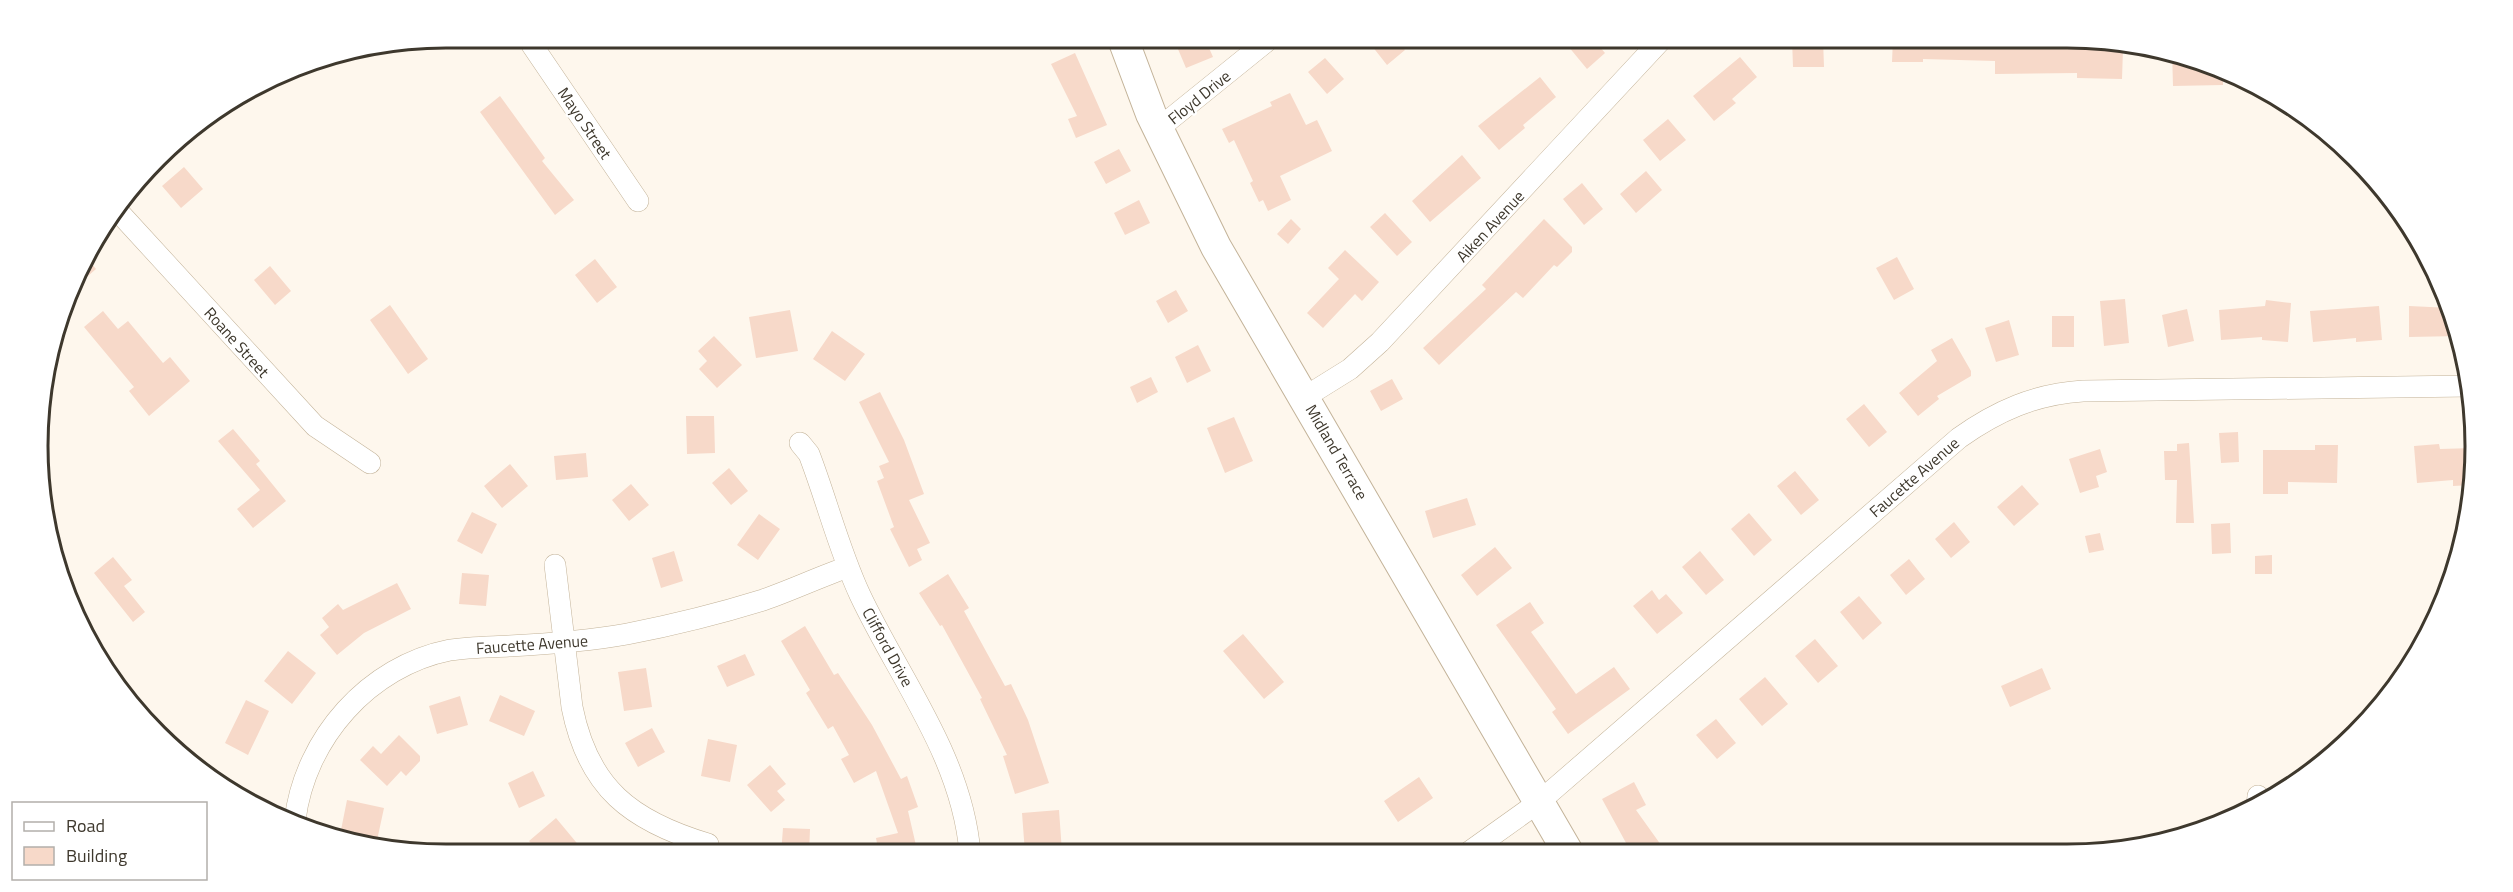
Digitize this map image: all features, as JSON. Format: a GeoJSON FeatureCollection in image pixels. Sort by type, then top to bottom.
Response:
{"type":"FeatureCollection","features":[{"type":"Feature","properties":{"kind":"street","name":"Mayo Street"},"geometry":{"type":"LineString","coordinates":[[534,48],[639,201]]}},
{"type":"Feature","properties":{"kind":"street","name":"Midland Terrace"},"geometry":{"type":"LineString","coordinates":[[1126,48],[1158,129],[1216,246],[1563,844]]}},
{"type":"Feature","properties":{"kind":"street","name":"Floyd Drive"},"geometry":{"type":"LineString","coordinates":[[1158,129],[1259,48]]}},
{"type":"Feature","properties":{"kind":"street","name":"Aiken Avenue"},"geometry":{"type":"LineString","coordinates":[[1305,397],[1350,369],[1394,328],[1654,48]]}},
{"type":"Feature","properties":{"kind":"street","name":"Roane Street"},"geometry":{"type":"LineString","coordinates":[[122,215],[315,426],[370,463]]}},
{"type":"Feature","properties":{"kind":"street","name":"Faucette Avenue"},"geometry":{"type":"LineString","coordinates":[[1480,844],[1539,802],[1959,438],[1982,421],[2012,406],[2064,392],[2460,386]]}},
{"type":"Feature","properties":{"kind":"street","name":"Clifford Drive"},"geometry":{"type":"LineString","coordinates":[[800,443],[809,454],[848,567],[937,741],[961,808],[968,844]]}},
{"type":"Feature","properties":{"kind":"street"},"geometry":{"type":"LineString","coordinates":[[555,565],[577,729],[591,767],[608,789],[640,817],[681,836],[708,844]]}},
{"type":"Feature","properties":{"kind":"street","name":"Faucette Avenue"},"geometry":{"type":"LineString","coordinates":[[296,815],[301,791],[321,743],[344,712],[376,683],[410,663],[451,650],[626,634],[710,616],[764,600],[848,567]]}},
{"type":"Feature","properties":{"kind":"building"},"geometry":{"type":"Polygon","coordinates":[[[1178,48],[1209,48],[1213,57],[1186,68],[1178,48]]]}},
{"type":"Feature","properties":{"kind":"building"},"geometry":{"type":"Polygon","coordinates":[[[1374,48],[1403,48],[1405,50],[1387,65],[1374,48]]]}},
{"type":"Feature","properties":{"kind":"building"},"geometry":{"type":"Polygon","coordinates":[[[1570,48],[1601,48],[1605,53],[1587,69],[1570,48]]]}},
{"type":"Feature","properties":{"kind":"building"},"geometry":{"type":"Polygon","coordinates":[[[1792,48],[1823,48],[1824,67],[1793,67],[1792,48]]]}},
{"type":"Feature","properties":{"kind":"building"},"geometry":{"type":"Polygon","coordinates":[[[1893,48],[2076,48],[2123,52],[2122,79],[2077,78],[2077,73],[1995,74],[1995,61],[1923,59],[1923,62],[1892,62],[1893,48]]]}},
{"type":"Feature","properties":{"kind":"building"},"geometry":{"type":"Polygon","coordinates":[[[1075,53],[1107,125],[1076,138],[1068,119],[1077,116],[1051,64],[1075,53]]]}},
{"type":"Feature","properties":{"kind":"building"},"geometry":{"type":"Polygon","coordinates":[[[1740,57],[1757,77],[1732,99],[1736,103],[1714,121],[1693,96],[1740,57]]]}},
{"type":"Feature","properties":{"kind":"building"},"geometry":{"type":"Polygon","coordinates":[[[1325,58],[1344,79],[1327,94],[1308,72],[1325,58]]]}},
{"type":"Feature","properties":{"kind":"building"},"geometry":{"type":"Polygon","coordinates":[[[2172,63],[2223,80],[2223,85],[2173,86],[2172,63]]]}},
{"type":"Feature","properties":{"kind":"building"},"geometry":{"type":"Polygon","coordinates":[[[1540,77],[1556,97],[1523,125],[1525,128],[1499,150],[1478,126],[1540,77]]]}},
{"type":"Feature","properties":{"kind":"building"},"geometry":{"type":"Polygon","coordinates":[[[1290,93],[1306,125],[1317,120],[1332,151],[1280,176],[1291,200],[1268,211],[1263,200],[1259,202],[1250,183],[1253,181],[1234,140],[1229,143],[1222,129],[1272,106],[1270,102],[1290,93]]]}},
{"type":"Feature","properties":{"kind":"building"},"geometry":{"type":"Polygon","coordinates":[[[500,96],[545,158],[542,161],[574,200],[555,215],[480,112],[500,96]]]}},
{"type":"Feature","properties":{"kind":"building"},"geometry":{"type":"Polygon","coordinates":[[[1668,119],[1686,140],[1660,161],[1643,140],[1668,119]]]}},
{"type":"Feature","properties":{"kind":"building"},"geometry":{"type":"Polygon","coordinates":[[[1119,149],[1131,171],[1106,184],[1094,162],[1119,149]]]}},
{"type":"Feature","properties":{"kind":"building"},"geometry":{"type":"Polygon","coordinates":[[[1462,155],[1481,178],[1430,222],[1412,201],[1462,155]]]}},
{"type":"Feature","properties":{"kind":"building"},"geometry":{"type":"Polygon","coordinates":[[[184,167],[203,189],[181,208],[162,186],[184,167]]]}},
{"type":"Feature","properties":{"kind":"building"},"geometry":{"type":"Polygon","coordinates":[[[1646,171],[1662,190],[1636,213],[1620,194],[1646,171]]]}},
{"type":"Feature","properties":{"kind":"building"},"geometry":{"type":"Polygon","coordinates":[[[1582,183],[1603,209],[1584,225],[1563,199],[1582,183]]]}},
{"type":"Feature","properties":{"kind":"building"},"geometry":{"type":"Polygon","coordinates":[[[1139,200],[1150,223],[1125,235],[1114,213],[1139,200]]]}},
{"type":"Feature","properties":{"kind":"building"},"geometry":{"type":"Polygon","coordinates":[[[1385,213],[1412,242],[1397,256],[1370,227],[1385,213]]]}},
{"type":"Feature","properties":{"kind":"building"},"geometry":{"type":"Polygon","coordinates":[[[1291,219],[1301,229],[1288,244],[1277,234],[1291,219]]]}},
{"type":"Feature","properties":{"kind":"building"},"geometry":{"type":"Polygon","coordinates":[[[1544,219],[1572,247],[1572,252],[1557,267],[1554,265],[1523,298],[1516,292],[1439,365],[1423,348],[1486,289],[1482,285],[1544,219]]]}},
{"type":"Feature","properties":{"kind":"building"},"geometry":{"type":"Polygon","coordinates":[[[1345,250],[1379,282],[1362,301],[1355,294],[1323,328],[1307,313],[1339,279],[1328,268],[1345,250]]]}},
{"type":"Feature","properties":{"kind":"building"},"geometry":{"type":"Polygon","coordinates":[[[1897,257],[1914,289],[1894,300],[1876,268],[1897,257]]]}},
{"type":"Feature","properties":{"kind":"building"},"geometry":{"type":"Polygon","coordinates":[[[595,259],[617,287],[597,303],[575,275],[595,259]]]}},
{"type":"Feature","properties":{"kind":"building"},"geometry":{"type":"Polygon","coordinates":[[[92,264],[96,269],[85,278],[92,264]]]}},
{"type":"Feature","properties":{"kind":"building"},"geometry":{"type":"Polygon","coordinates":[[[270,266],[291,291],[275,305],[254,280],[270,266]]]}},
{"type":"Feature","properties":{"kind":"building"},"geometry":{"type":"Polygon","coordinates":[[[1176,290],[1188,311],[1168,323],[1156,301],[1176,290]]]}},
{"type":"Feature","properties":{"kind":"building"},"geometry":{"type":"Polygon","coordinates":[[[2125,299],[2129,343],[2104,346],[2100,301],[2125,299]]]}},
{"type":"Feature","properties":{"kind":"building"},"geometry":{"type":"Polygon","coordinates":[[[2266,300],[2291,303],[2288,342],[2262,340],[2262,337],[2221,340],[2219,310],[2265,306],[2266,300]]]}},
{"type":"Feature","properties":{"kind":"building"},"geometry":{"type":"Polygon","coordinates":[[[390,305],[428,359],[408,374],[370,320],[390,305]]]}},
{"type":"Feature","properties":{"kind":"building"},"geometry":{"type":"Polygon","coordinates":[[[2379,306],[2382,340],[2356,342],[2356,338],[2313,342],[2310,311],[2379,306]]]}},
{"type":"Feature","properties":{"kind":"building"},"geometry":{"type":"Polygon","coordinates":[[[2409,306],[2440,307],[2449,336],[2409,337],[2409,306]]]}},
{"type":"Feature","properties":{"kind":"building"},"geometry":{"type":"Polygon","coordinates":[[[2187,309],[2194,341],[2168,347],[2162,315],[2187,309]]]}},
{"type":"Feature","properties":{"kind":"building"},"geometry":{"type":"Polygon","coordinates":[[[790,310],[798,351],[756,358],[749,317],[790,310]]]}},
{"type":"Feature","properties":{"kind":"building"},"geometry":{"type":"Polygon","coordinates":[[[103,311],[118,329],[128,321],[163,363],[170,357],[190,381],[149,416],[129,391],[134,387],[84,327],[103,311]]]}},
{"type":"Feature","properties":{"kind":"building"},"geometry":{"type":"Polygon","coordinates":[[[2052,316],[2074,316],[2074,347],[2052,347],[2052,316]]]}},
{"type":"Feature","properties":{"kind":"building"},"geometry":{"type":"Polygon","coordinates":[[[2009,320],[2019,355],[1996,362],[1985,328],[2009,320]]]}},
{"type":"Feature","properties":{"kind":"building"},"geometry":{"type":"Polygon","coordinates":[[[832,331],[865,354],[845,381],[813,359],[832,331]]]}},
{"type":"Feature","properties":{"kind":"building"},"geometry":{"type":"Polygon","coordinates":[[[714,336],[742,365],[717,388],[699,369],[707,361],[698,351],[714,336]]]}},
{"type":"Feature","properties":{"kind":"building"},"geometry":{"type":"Polygon","coordinates":[[[1952,338],[1971,371],[1971,376],[1937,396],[1939,399],[1918,416],[1899,393],[1937,361],[1931,350],[1952,338]]]}},
{"type":"Feature","properties":{"kind":"building"},"geometry":{"type":"Polygon","coordinates":[[[1198,345],[1211,371],[1187,383],[1175,357],[1198,345]]]}},
{"type":"Feature","properties":{"kind":"building"},"geometry":{"type":"Polygon","coordinates":[[[1151,377],[1158,392],[1137,403],[1130,387],[1151,377]]]}},
{"type":"Feature","properties":{"kind":"building"},"geometry":{"type":"Polygon","coordinates":[[[1392,379],[1403,399],[1381,411],[1370,391],[1392,379]]]}},
{"type":"Feature","properties":{"kind":"building"},"geometry":{"type":"Polygon","coordinates":[[[880,392],[904,440],[924,494],[909,500],[930,543],[917,549],[922,560],[909,567],[890,529],[894,527],[877,481],[884,478],[879,466],[889,462],[859,402],[880,392]]]}},
{"type":"Feature","properties":{"kind":"building"},"geometry":{"type":"Polygon","coordinates":[[[1864,404],[1887,432],[1869,447],[1846,419],[1864,404]]]}},
{"type":"Feature","properties":{"kind":"building"},"geometry":{"type":"Polygon","coordinates":[[[686,416],[714,416],[715,453],[687,454],[686,416]]]}},
{"type":"Feature","properties":{"kind":"building"},"geometry":{"type":"Polygon","coordinates":[[[1234,417],[1253,461],[1225,473],[1207,428],[1234,417]]]}},
{"type":"Feature","properties":{"kind":"building"},"geometry":{"type":"Polygon","coordinates":[[[233,429],[260,461],[256,464],[286,501],[253,528],[237,509],[260,490],[218,441],[233,429]]]}},
{"type":"Feature","properties":{"kind":"building"},"geometry":{"type":"Polygon","coordinates":[[[2238,432],[2239,462],[2221,463],[2219,433],[2238,432]]]}},
{"type":"Feature","properties":{"kind":"building"},"geometry":{"type":"Polygon","coordinates":[[[2189,443],[2194,523],[2176,523],[2177,480],[2165,480],[2164,451],[2177,451],[2177,444],[2189,443]]]}},
{"type":"Feature","properties":{"kind":"building"},"geometry":{"type":"Polygon","coordinates":[[[2439,444],[2440,449],[2465,448],[2463,485],[2453,486],[2453,480],[2417,483],[2414,446],[2439,444]]]}},
{"type":"Feature","properties":{"kind":"building"},"geometry":{"type":"Polygon","coordinates":[[[2315,445],[2338,445],[2337,483],[2288,482],[2288,494],[2263,494],[2263,450],[2315,450],[2315,445]]]}},
{"type":"Feature","properties":{"kind":"building"},"geometry":{"type":"Polygon","coordinates":[[[2100,449],[2107,472],[2096,476],[2099,487],[2080,493],[2069,459],[2100,449]]]}},
{"type":"Feature","properties":{"kind":"building"},"geometry":{"type":"Polygon","coordinates":[[[586,453],[588,477],[556,480],[554,456],[586,453]]]}},
{"type":"Feature","properties":{"kind":"building"},"geometry":{"type":"Polygon","coordinates":[[[510,464],[528,486],[502,508],[484,486],[510,464]]]}},
{"type":"Feature","properties":{"kind":"building"},"geometry":{"type":"Polygon","coordinates":[[[729,468],[748,491],[731,505],[712,483],[729,468]]]}},
{"type":"Feature","properties":{"kind":"building"},"geometry":{"type":"Polygon","coordinates":[[[1795,471],[1819,500],[1801,515],[1777,486],[1795,471]]]}},
{"type":"Feature","properties":{"kind":"building"},"geometry":{"type":"Polygon","coordinates":[[[631,484],[649,505],[629,521],[612,500],[631,484]]]}},
{"type":"Feature","properties":{"kind":"building"},"geometry":{"type":"Polygon","coordinates":[[[2022,485],[2039,504],[2014,526],[1997,507],[2022,485]]]}},
{"type":"Feature","properties":{"kind":"building"},"geometry":{"type":"Polygon","coordinates":[[[1467,498],[1476,525],[1433,538],[1425,511],[1467,498]]]}},
{"type":"Feature","properties":{"kind":"building"},"geometry":{"type":"Polygon","coordinates":[[[472,512],[497,524],[482,554],[457,541],[472,512]]]}},
{"type":"Feature","properties":{"kind":"building"},"geometry":{"type":"Polygon","coordinates":[[[1749,513],[1772,540],[1754,556],[1731,529],[1749,513]]]}},
{"type":"Feature","properties":{"kind":"building"},"geometry":{"type":"Polygon","coordinates":[[[759,514],[780,529],[758,560],[737,545],[759,514]]]}},
{"type":"Feature","properties":{"kind":"building"},"geometry":{"type":"Polygon","coordinates":[[[1954,522],[1970,542],[1951,558],[1935,539],[1954,522]]]}},
{"type":"Feature","properties":{"kind":"building"},"geometry":{"type":"Polygon","coordinates":[[[2230,523],[2231,553],[2212,554],[2211,524],[2230,523]]]}},
{"type":"Feature","properties":{"kind":"building"},"geometry":{"type":"Polygon","coordinates":[[[2100,533],[2104,550],[2089,553],[2085,536],[2100,533]]]}},
{"type":"Feature","properties":{"kind":"building"},"geometry":{"type":"Polygon","coordinates":[[[1495,547],[1512,568],[1477,596],[1461,575],[1495,547]]]}},
{"type":"Feature","properties":{"kind":"building"},"geometry":{"type":"Polygon","coordinates":[[[674,551],[683,581],[661,588],[652,558],[674,551]]]}},
{"type":"Feature","properties":{"kind":"building"},"geometry":{"type":"Polygon","coordinates":[[[1700,551],[1724,580],[1706,595],[1682,567],[1700,551]]]}},
{"type":"Feature","properties":{"kind":"building"},"geometry":{"type":"Polygon","coordinates":[[[2272,555],[2272,574],[2255,574],[2255,556],[2272,555]]]}},
{"type":"Feature","properties":{"kind":"building"},"geometry":{"type":"Polygon","coordinates":[[[113,557],[132,580],[124,586],[145,612],[133,622],[94,573],[113,557]]]}},
{"type":"Feature","properties":{"kind":"building"},"geometry":{"type":"Polygon","coordinates":[[[1909,559],[1925,579],[1906,595],[1890,575],[1909,559]]]}},
{"type":"Feature","properties":{"kind":"building"},"geometry":{"type":"Polygon","coordinates":[[[462,573],[489,575],[486,606],[459,604],[462,573]]]}},
{"type":"Feature","properties":{"kind":"building"},"geometry":{"type":"Polygon","coordinates":[[[948,574],[969,608],[964,611],[1005,686],[1011,684],[1028,720],[1049,783],[1015,794],[1003,756],[1007,755],[980,699],[982,698],[942,625],[940,626],[919,593],[948,574]]]}},
{"type":"Feature","properties":{"kind":"building"},"geometry":{"type":"Polygon","coordinates":[[[397,583],[411,609],[364,633],[337,655],[320,635],[329,627],[322,618],[338,604],[343,610],[397,583]]]}},
{"type":"Feature","properties":{"kind":"building"},"geometry":{"type":"Polygon","coordinates":[[[1652,590],[1659,600],[1666,594],[1683,613],[1657,634],[1633,606],[1652,590]]]}},
{"type":"Feature","properties":{"kind":"building"},"geometry":{"type":"Polygon","coordinates":[[[1859,596],[1882,623],[1863,640],[1840,612],[1859,596]]]}},
{"type":"Feature","properties":{"kind":"building"},"geometry":{"type":"Polygon","coordinates":[[[1530,602],[1544,623],[1531,632],[1576,694],[1614,667],[1630,689],[1568,734],[1552,712],[1556,709],[1496,625],[1530,602]]]}},
{"type":"Feature","properties":{"kind":"building"},"geometry":{"type":"Polygon","coordinates":[[[805,626],[834,675],[838,673],[872,725],[901,779],[907,776],[918,807],[908,811],[916,844],[877,844],[876,838],[898,833],[876,771],[854,783],[841,759],[849,755],[833,726],[828,729],[806,693],[810,690],[781,641],[805,626]]]}},
{"type":"Feature","properties":{"kind":"building"},"geometry":{"type":"Polygon","coordinates":[[[1243,634],[1284,682],[1264,699],[1223,651],[1243,634]]]}},
{"type":"Feature","properties":{"kind":"building"},"geometry":{"type":"Polygon","coordinates":[[[1815,639],[1838,666],[1818,683],[1795,656],[1815,639]]]}},
{"type":"Feature","properties":{"kind":"building"},"geometry":{"type":"Polygon","coordinates":[[[288,651],[316,673],[292,704],[264,681],[288,651]]]}},
{"type":"Feature","properties":{"kind":"building"},"geometry":{"type":"Polygon","coordinates":[[[745,654],[755,675],[727,687],[717,666],[745,654]]]}},
{"type":"Feature","properties":{"kind":"building"},"geometry":{"type":"Polygon","coordinates":[[[646,668],[652,707],[624,711],[618,672],[646,668]]]}},
{"type":"Feature","properties":{"kind":"building"},"geometry":{"type":"Polygon","coordinates":[[[2042,668],[2051,689],[2010,707],[2001,686],[2042,668]]]}},
{"type":"Feature","properties":{"kind":"building"},"geometry":{"type":"Polygon","coordinates":[[[1765,677],[1788,704],[1762,726],[1739,699],[1765,677]]]}},
{"type":"Feature","properties":{"kind":"building"},"geometry":{"type":"Polygon","coordinates":[[[500,695],[535,711],[524,736],[489,721],[500,695]]]}},
{"type":"Feature","properties":{"kind":"building"},"geometry":{"type":"Polygon","coordinates":[[[460,696],[468,725],[437,734],[429,706],[460,696]]]}},
{"type":"Feature","properties":{"kind":"building"},"geometry":{"type":"Polygon","coordinates":[[[246,700],[269,711],[248,755],[225,743],[246,700]]]}},
{"type":"Feature","properties":{"kind":"building"},"geometry":{"type":"Polygon","coordinates":[[[1716,719],[1736,743],[1717,759],[1696,735],[1716,719]]]}},
{"type":"Feature","properties":{"kind":"building"},"geometry":{"type":"Polygon","coordinates":[[[652,728],[665,752],[638,767],[625,743],[652,728]]]}},
{"type":"Feature","properties":{"kind":"building"},"geometry":{"type":"Polygon","coordinates":[[[399,735],[420,756],[420,761],[406,776],[401,771],[387,786],[360,760],[373,746],[381,754],[399,735]]]}},
{"type":"Feature","properties":{"kind":"building"},"geometry":{"type":"Polygon","coordinates":[[[708,739],[737,745],[730,782],[701,776],[708,739]]]}},
{"type":"Feature","properties":{"kind":"building"},"geometry":{"type":"Polygon","coordinates":[[[770,765],[786,784],[777,791],[785,800],[771,812],[747,785],[770,765]]]}},
{"type":"Feature","properties":{"kind":"building"},"geometry":{"type":"Polygon","coordinates":[[[533,771],[545,796],[519,808],[508,783],[533,771]]]}},
{"type":"Feature","properties":{"kind":"building"},"geometry":{"type":"Polygon","coordinates":[[[1419,777],[1433,798],[1398,822],[1384,801],[1419,777]]]}},
{"type":"Feature","properties":{"kind":"building"},"geometry":{"type":"Polygon","coordinates":[[[1634,782],[1646,805],[1636,810],[1660,844],[1627,844],[1602,799],[1634,782]]]}},
{"type":"Feature","properties":{"kind":"building"},"geometry":{"type":"Polygon","coordinates":[[[347,800],[384,808],[378,838],[341,829],[347,800]]]}},
{"type":"Feature","properties":{"kind":"building"},"geometry":{"type":"Polygon","coordinates":[[[1059,810],[1061,844],[1024,844],[1022,813],[1059,810]]]}},
{"type":"Feature","properties":{"kind":"building"},"geometry":{"type":"Polygon","coordinates":[[[556,818],[578,844],[532,844],[529,841],[556,818]]]}},
{"type":"Feature","properties":{"kind":"building"},"geometry":{"type":"Polygon","coordinates":[[[783,828],[810,829],[809,844],[782,844],[783,828]]]}}]}
